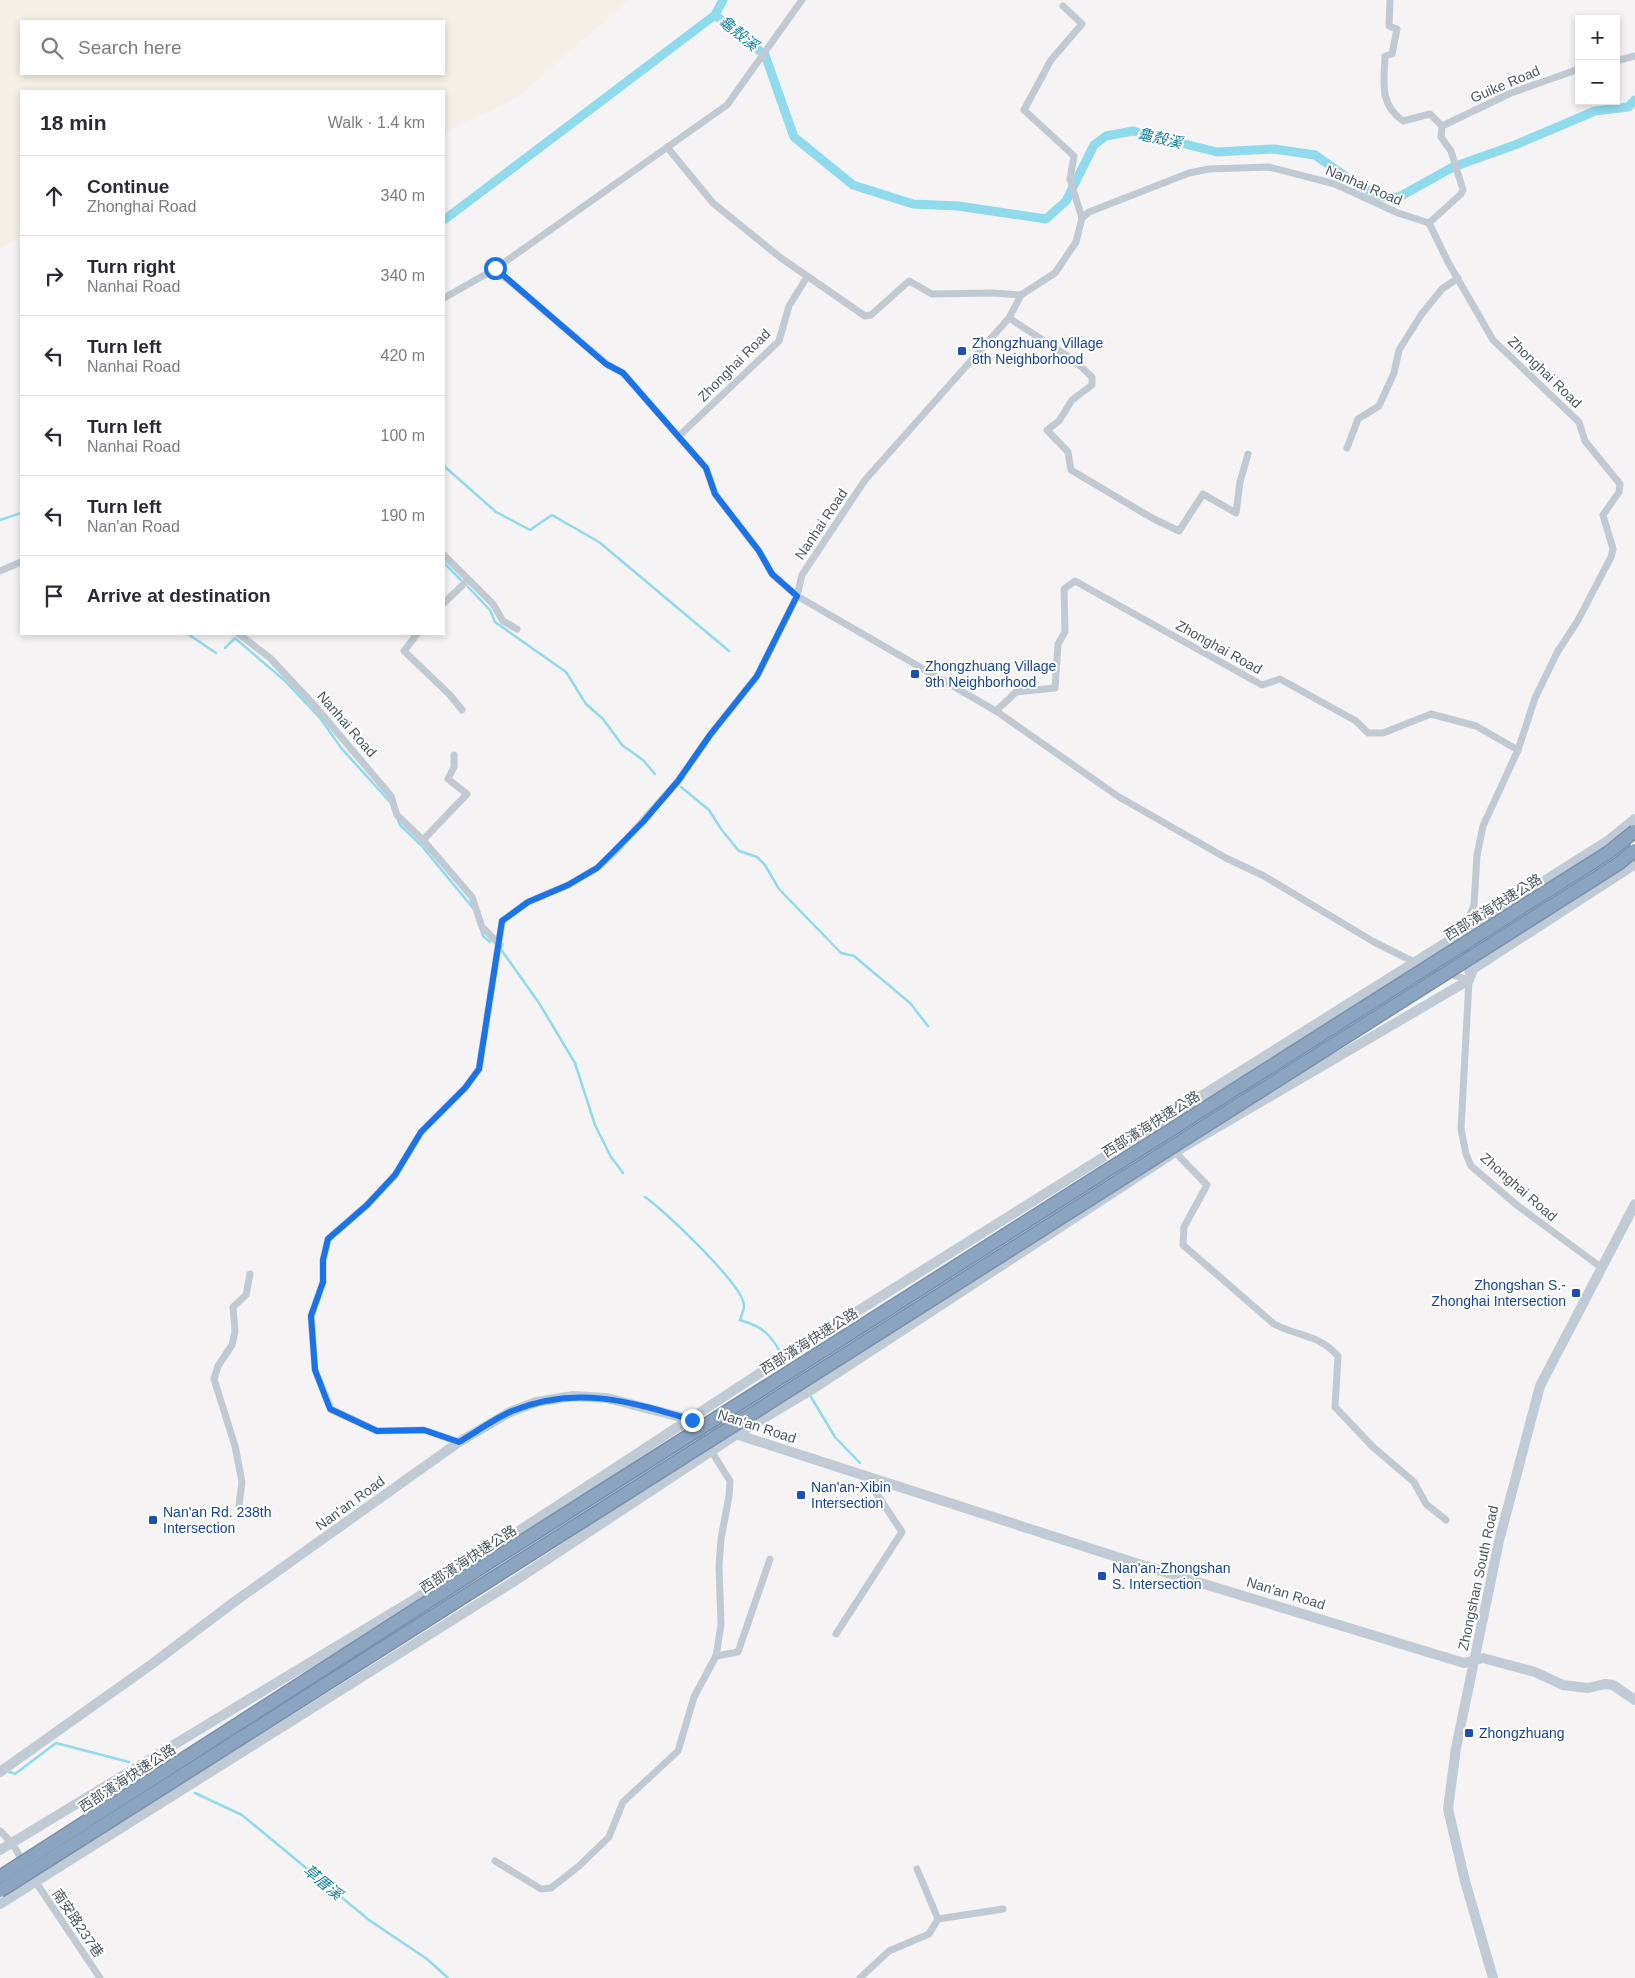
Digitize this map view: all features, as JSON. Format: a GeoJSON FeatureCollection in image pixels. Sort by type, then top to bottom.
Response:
{"type":"FeatureCollection","features":[{"type":"Feature","properties":{"kind":"highway","name":"西部濱海快速公路"},"geometry":{"type":"LineString","coordinates":[[0,1877],[496,1558],[1592,862],[1635,831]]}},
{"type":"Feature","properties":{"kind":"highway","name":"西部濱海快速公路"},"geometry":{"type":"LineString","coordinates":[[0,1891],[736,1426],[1602,875],[1635,850]]}},
{"type":"Feature","properties":{"kind":"street"},"geometry":{"type":"LineString","coordinates":[[445,297],[495,268],[727,105],[802,0]]}},
{"type":"Feature","properties":{"kind":"street"},"geometry":{"type":"LineString","coordinates":[[1390,0],[1389,26],[1397,29],[1392,54],[1384,56],[1386,102],[1392,113],[1404,121],[1430,114],[1442,126],[1441,136],[1451,152],[1462,183],[1461,194],[1429,222]]}},
{"type":"Feature","properties":{"kind":"street"},"geometry":{"type":"LineString","coordinates":[[1063,6],[1082,24],[1051,60],[1024,110],[1074,156],[1070,179],[1082,218]]}},
{"type":"Feature","properties":{"kind":"street"},"geometry":{"type":"LineString","coordinates":[[1620,59],[1635,56]]}},
{"type":"Feature","properties":{"kind":"street","name":"Guike Road"},"geometry":{"type":"LineString","coordinates":[[1442,126],[1511,94],[1575,70]]}},
{"type":"Feature","properties":{"kind":"street"},"geometry":{"type":"LineString","coordinates":[[667,147],[713,203],[807,277],[864,316],[871,315],[909,281],[932,294],[993,293],[1021,295]]}},
{"type":"Feature","properties":{"kind":"street","name":"Nanhai Road"},"geometry":{"type":"LineString","coordinates":[[459,1442],[424,1430],[377,1431],[330,1409],[315,1370],[311,1316],[323,1282],[323,1260],[328,1239],[367,1205],[395,1175],[421,1132],[465,1088],[479,1069],[500,945],[502,921],[528,902],[568,885],[597,868],[620,846],[678,781],[710,735],[757,676],[797,596],[802,575],[865,480],[1009,318],[1021,295],[1055,273],[1076,242],[1082,218],[1096,208],[1189,173],[1209,169],[1269,167],[1335,184],[1398,213],[1429,222]]}},
{"type":"Feature","properties":{"kind":"street","name":"Zhonghai Road"},"geometry":{"type":"LineString","coordinates":[[1429,222],[1493,340],[1579,422],[1585,441],[1620,484],[1618,492],[1603,515],[1613,549],[1611,557],[1578,622],[1558,651],[1535,698],[1518,750],[1483,826],[1477,855],[1474,905],[1463,932],[1469,980],[1461,1129],[1462,1141],[1472,1166],[1532,1218],[1602,1268]]}},
{"type":"Feature","properties":{"kind":"street"},"geometry":{"type":"LineString","coordinates":[[495,268],[606,364],[623,373],[706,468],[715,494],[759,551],[772,574],[797,596],[996,712],[1119,796],[1226,858],[1264,876],[1374,942],[1414,963],[1469,980]]}},
{"type":"Feature","properties":{"kind":"street","name":"Zhonghai Road"},"geometry":{"type":"LineString","coordinates":[[679,436],[779,341],[789,306],[807,277]]}},
{"type":"Feature","properties":{"kind":"street"},"geometry":{"type":"LineString","coordinates":[[1347,448],[1358,419],[1379,406],[1394,373],[1399,350],[1420,315],[1442,290],[1458,278]]}},
{"type":"Feature","properties":{"kind":"street"},"geometry":{"type":"LineString","coordinates":[[1009,318],[1075,361],[1092,376],[1092,385],[1072,400],[1060,421],[1047,430],[1068,452],[1071,470],[1152,518],[1179,531],[1203,494],[1236,513],[1240,482],[1248,454]]}},
{"type":"Feature","properties":{"kind":"street"},"geometry":{"type":"LineString","coordinates":[[445,556],[493,604],[503,621],[517,629]]}},
{"type":"Feature","properties":{"kind":"street"},"geometry":{"type":"LineString","coordinates":[[0,571],[20,562]]}},
{"type":"Feature","properties":{"kind":"street"},"geometry":{"type":"LineString","coordinates":[[445,602],[468,580]]}},
{"type":"Feature","properties":{"kind":"street","name":"Zhonghai Road"},"geometry":{"type":"LineString","coordinates":[[996,712],[1016,692],[1055,688],[1058,644],[1065,632],[1064,589],[1075,581],[1262,685],[1280,679],[1356,721],[1368,733],[1383,732],[1431,714],[1476,726],[1518,750]]}},
{"type":"Feature","properties":{"kind":"street","name":"Nanhai Road"},"geometry":{"type":"LineString","coordinates":[[240,635],[270,658],[315,706],[391,796],[397,815],[423,840],[472,897],[482,927],[500,945]]}},
{"type":"Feature","properties":{"kind":"street"},"geometry":{"type":"LineString","coordinates":[[416,635],[404,652],[450,695],[462,710]]}},
{"type":"Feature","properties":{"kind":"street"},"geometry":{"type":"LineString","coordinates":[[423,840],[467,794],[448,779],[454,767],[454,755]]}},
{"type":"Feature","properties":{"kind":"street"},"geometry":{"type":"LineString","coordinates":[[0,1850],[415,1599],[692,1420],[789,1354],[1609,840],[1635,819]]}},
{"type":"Feature","properties":{"kind":"street"},"geometry":{"type":"LineString","coordinates":[[0,1904],[513,1582],[737,1434],[811,1390],[1176,1152],[1469,980],[1474,970],[1635,864]]}},
{"type":"Feature","properties":{"kind":"street"},"geometry":{"type":"LineString","coordinates":[[1176,1152],[1207,1185],[1184,1227],[1182,1245],[1274,1324],[1283,1329],[1308,1334],[1333,1350],[1338,1356],[1334,1407],[1373,1447],[1414,1482],[1426,1504],[1446,1520]]}},
{"type":"Feature","properties":{"kind":"street","name":"Zhongshan South Road"},"geometry":{"type":"LineString","coordinates":[[1493,1978],[1465,1881],[1448,1809],[1456,1748],[1499,1541],[1540,1386],[1635,1204]]}},
{"type":"Feature","properties":{"kind":"street"},"geometry":{"type":"LineString","coordinates":[[240,1505],[242,1482],[235,1446],[214,1379],[218,1366],[232,1345],[235,1332],[232,1307],[246,1295],[250,1274]]}},
{"type":"Feature","properties":{"kind":"street","name":"Nan'an Road"},"geometry":{"type":"LineString","coordinates":[[0,1772],[148,1668],[234,1602],[459,1442],[514,1410],[536,1402],[573,1396],[608,1398],[692,1420],[1145,1566],[1217,1586],[1464,1663],[1483,1658],[1535,1672],[1563,1685],[1588,1688],[1605,1684],[1613,1685],[1635,1700]]}},
{"type":"Feature","properties":{"kind":"street"},"geometry":{"type":"LineString","coordinates":[[495,1861],[541,1889],[551,1888],[580,1866],[610,1837],[623,1802],[678,1750],[694,1697],[716,1656],[721,1626],[719,1566],[721,1539],[730,1496],[730,1481],[692,1420]]}},
{"type":"Feature","properties":{"kind":"street"},"geometry":{"type":"LineString","coordinates":[[836,1634],[902,1532],[864,1476]]}},
{"type":"Feature","properties":{"kind":"street"},"geometry":{"type":"LineString","coordinates":[[716,1656],[738,1652],[770,1559]]}},
{"type":"Feature","properties":{"kind":"street","name":"南安路237巷"},"geometry":{"type":"LineString","coordinates":[[0,1831],[12,1843],[100,1978]]}},
{"type":"Feature","properties":{"kind":"street"},"geometry":{"type":"LineString","coordinates":[[917,1869],[938,1919]]}},
{"type":"Feature","properties":{"kind":"street"},"geometry":{"type":"LineString","coordinates":[[938,1919],[1003,1910]]}},
{"type":"Feature","properties":{"kind":"street"},"geometry":{"type":"LineString","coordinates":[[860,1978],[889,1951],[929,1934],[938,1919]]}},
{"type":"Feature","properties":{"kind":"sand"},"geometry":{"type":"Polygon","coordinates":[[[0,0],[629,0],[516,98],[445,132],[445,90],[20,90],[20,237],[0,249],[0,0]]]}},
{"type":"Feature","properties":{"kind":"waterway","name":"龜殼溪"},"geometry":{"type":"LineString","coordinates":[[723,0],[715,15],[765,55],[794,137],[853,185],[913,204],[958,206],[1046,219],[1066,201],[1094,145],[1106,136],[1133,131],[1217,152],[1274,149],[1315,155],[1359,186],[1383,197],[1399,197],[1453,167],[1515,145],[1595,111],[1628,107],[1635,100]]}},
{"type":"Feature","properties":{"kind":"waterway"},"geometry":{"type":"LineString","coordinates":[[445,219],[715,15]]}},
{"type":"Feature","properties":{"kind":"waterway"},"geometry":{"type":"LineString","coordinates":[[445,467],[496,512],[530,530],[552,515],[599,542],[729,651]]}},
{"type":"Feature","properties":{"kind":"waterway"},"geometry":{"type":"LineString","coordinates":[[0,520],[20,513]]}},
{"type":"Feature","properties":{"kind":"waterway"},"geometry":{"type":"LineString","coordinates":[[445,564],[461,580]]}},
{"type":"Feature","properties":{"kind":"waterway"},"geometry":{"type":"LineString","coordinates":[[468,587],[490,610],[495,622],[566,672],[586,704],[603,719],[622,745],[643,760],[655,774]]}},
{"type":"Feature","properties":{"kind":"waterway"},"geometry":{"type":"LineString","coordinates":[[189,635],[216,653]]}},
{"type":"Feature","properties":{"kind":"waterway"},"geometry":{"type":"LineString","coordinates":[[225,648],[235,638],[285,681],[320,718],[342,749],[391,803]]}},
{"type":"Feature","properties":{"kind":"waterway"},"geometry":{"type":"LineString","coordinates":[[681,787],[709,810],[721,829],[739,851],[757,857],[765,865],[779,889],[841,953],[854,956],[910,1003],[928,1026]]}},
{"type":"Feature","properties":{"kind":"waterway"},"geometry":{"type":"LineString","coordinates":[[398,820],[400,825],[421,845],[473,908]]}},
{"type":"Feature","properties":{"kind":"waterway"},"geometry":{"type":"LineString","coordinates":[[481,929],[483,936],[490,942]]}},
{"type":"Feature","properties":{"kind":"waterway"},"geometry":{"type":"LineString","coordinates":[[500,948],[539,1003],[575,1063],[595,1125],[611,1157],[623,1173]]}},
{"type":"Feature","properties":{"kind":"waterway"},"geometry":{"type":"LineString","coordinates":[[645,1197],[717,1265],[740,1295],[744,1305],[740,1320],[754,1325],[765,1332],[773,1340],[781,1353]]}},
{"type":"Feature","properties":{"kind":"waterway"},"geometry":{"type":"LineString","coordinates":[[811,1397],[835,1437],[860,1463]]}},
{"type":"Feature","properties":{"kind":"waterway","name":"草厝溪"},"geometry":{"type":"LineString","coordinates":[[7,1771],[15,1774],[56,1743],[129,1762]]}},
{"type":"Feature","properties":{"kind":"waterway","name":"草厝溪"},"geometry":{"type":"LineString","coordinates":[[195,1793],[242,1815],[369,1920],[427,1959],[448,1978]]}},
{"type":"Feature","properties":{"kind":"place","name":"Zhongzhuang Village 8th Neighborhood"},"geometry":{"type":"Point","coordinates":[962,351]}},
{"type":"Feature","properties":{"kind":"place","name":"Zhongzhuang Village 9th Neighborhood"},"geometry":{"type":"Point","coordinates":[915,674]}},
{"type":"Feature","properties":{"kind":"place","name":"Zhongshan S.- Zhonghai Intersection"},"geometry":{"type":"Point","coordinates":[1576,1293]}},
{"type":"Feature","properties":{"kind":"place","name":"Nan'an-Xibin Intersection"},"geometry":{"type":"Point","coordinates":[801,1495]}},
{"type":"Feature","properties":{"kind":"place","name":"Nan'an Rd. 238th Intersection"},"geometry":{"type":"Point","coordinates":[153,1520]}},
{"type":"Feature","properties":{"kind":"place","name":"Nan'an-Zhongshan S. Intersection"},"geometry":{"type":"Point","coordinates":[1102,1576]}},
{"type":"Feature","properties":{"kind":"place","name":"Zhongzhuang"},"geometry":{"type":"Point","coordinates":[1469,1733]}},
{"type":"Feature","properties":{"kind":"route"},"geometry":{"type":"LineString","coordinates":[[495,268],[606,364],[623,373],[706,468],[715,494],[759,551],[772,574],[797,596],[757,676],[710,735],[678,781],[643,822],[597,868],[568,885],[528,902],[502,921],[498,958],[490,995],[485,1043],[479,1069],[465,1088],[421,1132],[395,1175],[367,1205],[328,1239],[323,1260],[323,1282],[311,1316],[315,1370],[330,1409],[377,1431],[424,1430],[459,1442],[510,1412],[536,1402],[573,1396],[608,1398],[646,1406],[692,1420]]}}]}
